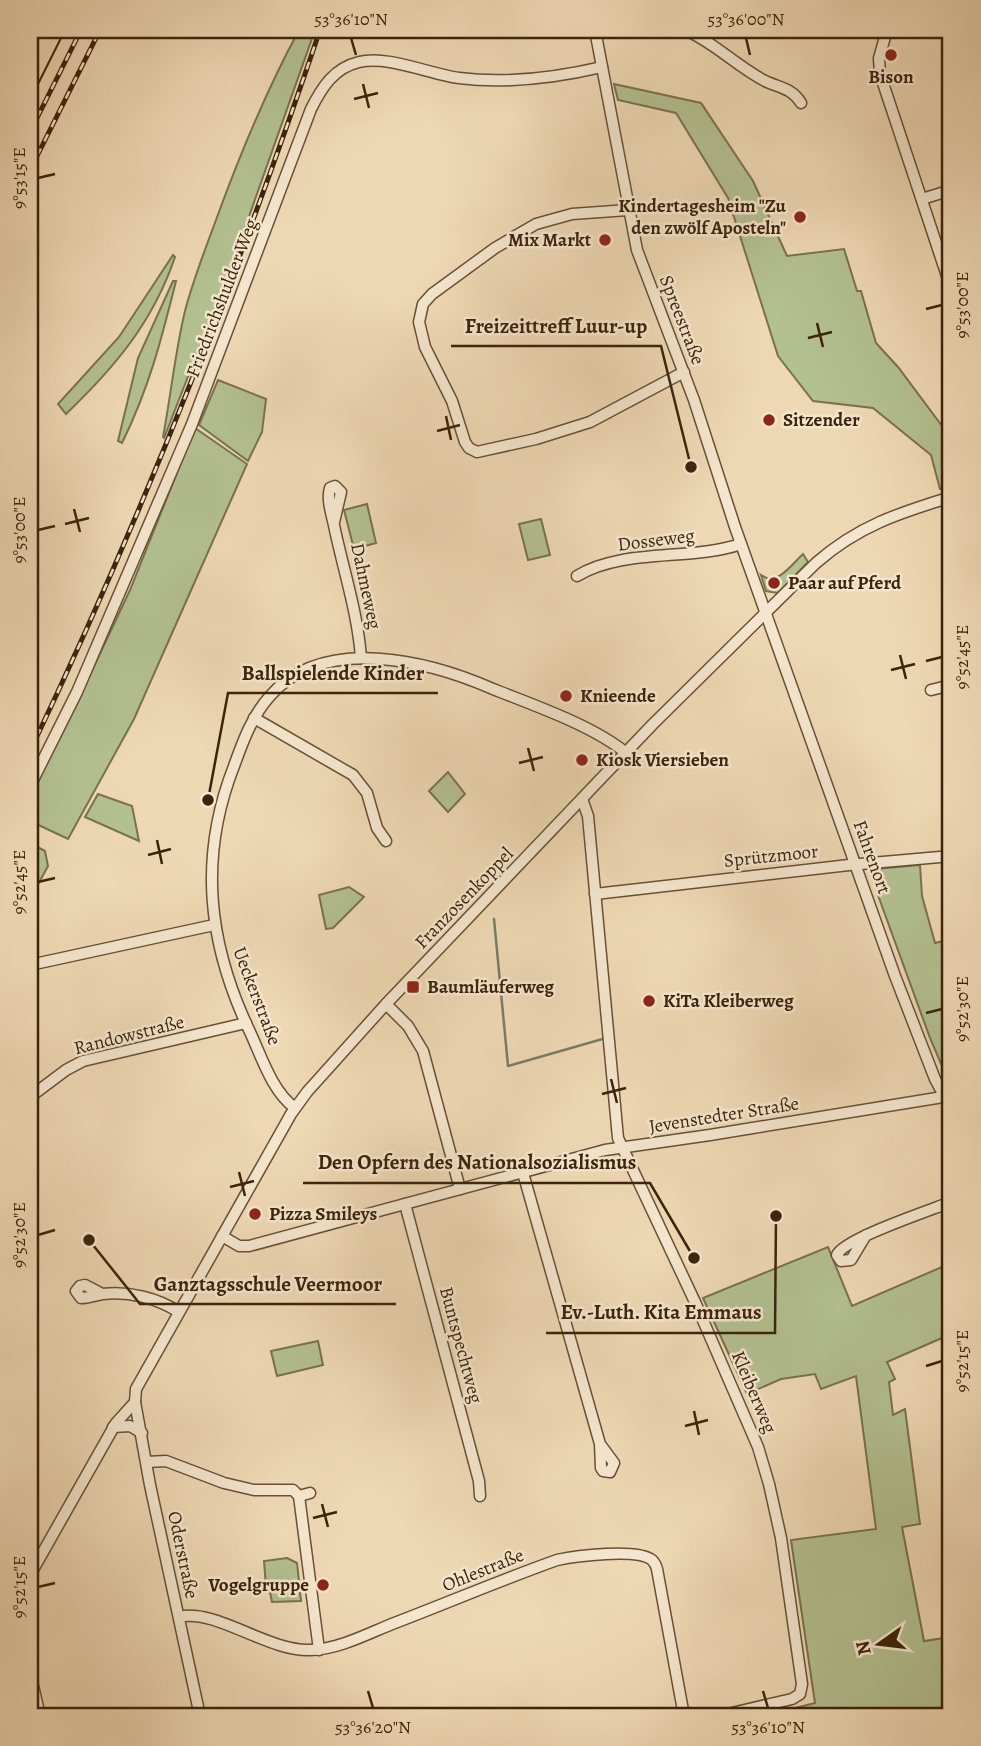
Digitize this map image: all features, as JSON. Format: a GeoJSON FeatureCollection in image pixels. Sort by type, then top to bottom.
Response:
{"type":"FeatureCollection","features":[{"type":"Feature","properties":{"kind":"main road"},"geometry":{"type":"LineString","coordinates":[[945,30],[951,30]]}},
{"type":"Feature","properties":{"kind":"street","name":"Spreestraße"},"geometry":{"type":"LineString","coordinates":[[595,30],[628,210],[640,258],[684,372],[766,614]]}},
{"type":"Feature","properties":{"kind":"street"},"geometry":{"type":"LineString","coordinates":[[685,30],[763,80],[795,93],[801,103]]}},
{"type":"Feature","properties":{"kind":"street"},"geometry":{"type":"LineString","coordinates":[[887,30],[880,58],[880,74],[951,288]]}},
{"type":"Feature","properties":{"kind":"street","name":"Friedrichshulder Weg"},"geometry":{"type":"LineString","coordinates":[[30,786],[77,692],[176,463],[312,109],[328,80],[348,66],[374,60],[448,76],[486,80],[534,79],[602,67]]}},
{"type":"Feature","properties":{"kind":"street"},"geometry":{"type":"LineString","coordinates":[[922,199],[951,190]]}},
{"type":"Feature","properties":{"kind":"street"},"geometry":{"type":"LineString","coordinates":[[628,210],[559,217],[536,224],[517,234],[427,299],[420,316],[421,338],[452,401],[464,442],[477,452],[536,439],[590,422],[684,372]]}},
{"type":"Feature","properties":{"kind":"street","name":"Franzosenkoppel"},"geometry":{"type":"LineString","coordinates":[[30,1575],[113,1427],[135,1402],[136,1389],[295,1108],[326,1069],[626,753],[816,563],[845,539],[884,519],[951,497]]}},
{"type":"Feature","properties":{"kind":"street","name":"Dahmeweg"},"geometry":{"type":"LineString","coordinates":[[334,522],[360,641],[361,658]]}},
{"type":"Feature","properties":{"kind":"street","name":"Dosseweg"},"geometry":{"type":"LineString","coordinates":[[577,576],[608,564],[720,550],[741,544]]}},
{"type":"Feature","properties":{"kind":"street","name":"Fahrenort"},"geometry":{"type":"LineString","coordinates":[[766,614],[920,1044],[951,1109]]}},
{"type":"Feature","properties":{"kind":"street","name":"Ueckerstraße"},"geometry":{"type":"LineString","coordinates":[[295,1108],[279,1092],[246,1023],[226,975],[214,925],[212,862],[220,805],[243,740],[254,718],[271,695],[295,676],[321,665],[361,658],[416,663],[463,676],[611,741],[626,753]]}},
{"type":"Feature","properties":{"kind":"street"},"geometry":{"type":"LineString","coordinates":[[931,690],[951,685]]}},
{"type":"Feature","properties":{"kind":"street"},"geometry":{"type":"LineString","coordinates":[[254,718],[354,775],[367,793],[377,828],[386,841]]}},
{"type":"Feature","properties":{"kind":"street","name":"Kleiberweg"},"geometry":{"type":"LineString","coordinates":[[582,799],[588,816],[618,1138],[695,1302],[758,1447],[781,1538],[802,1690],[797,1697],[719,1716]]}},
{"type":"Feature","properties":{"kind":"street","name":"Sprützmoor"},"geometry":{"type":"LineString","coordinates":[[595,894],[951,856]]}},
{"type":"Feature","properties":{"kind":"street"},"geometry":{"type":"LineString","coordinates":[[30,964],[214,925]]}},
{"type":"Feature","properties":{"kind":"street"},"geometry":{"type":"LineString","coordinates":[[386,1004],[408,1026],[423,1051],[460,1189]]}},
{"type":"Feature","properties":{"kind":"street","name":"Randowstraße"},"geometry":{"type":"LineString","coordinates":[[30,1097],[66,1070],[83,1061],[246,1023]]}},
{"type":"Feature","properties":{"kind":"street","name":"Jevenstedter Straße"},"geometry":{"type":"LineString","coordinates":[[222,1236],[239,1246],[249,1246],[605,1150],[947,1096]]}},
{"type":"Feature","properties":{"kind":"street"},"geometry":{"type":"LineString","coordinates":[[523,1173],[600,1444]]}},
{"type":"Feature","properties":{"kind":"street"},"geometry":{"type":"LineString","coordinates":[[866,1235],[951,1202]]}},
{"type":"Feature","properties":{"kind":"street","name":"Buntspechtweg"},"geometry":{"type":"LineString","coordinates":[[405,1204],[481,1496]]}},
{"type":"Feature","properties":{"kind":"street"},"geometry":{"type":"LineString","coordinates":[[102,1294],[152,1299],[179,1312]]}},
{"type":"Feature","properties":{"kind":"street","name":"Oderstraße"},"geometry":{"type":"LineString","coordinates":[[135,1402],[200,1716]]}},
{"type":"Feature","properties":{"kind":"street"},"geometry":{"type":"LineString","coordinates":[[113,1427],[130,1426],[142,1433]]}},
{"type":"Feature","properties":{"kind":"street"},"geometry":{"type":"LineString","coordinates":[[147,1462],[166,1461],[223,1483],[265,1491],[293,1490],[305,1494],[318,1650]]}},
{"type":"Feature","properties":{"kind":"street","name":"Ohlestraße"},"geometry":{"type":"LineString","coordinates":[[179,1617],[199,1615],[272,1643],[318,1650],[333,1647],[556,1560],[585,1555],[644,1556],[653,1561],[657,1569],[684,1716]]}},
{"type":"Feature","properties":{"kind":"street"},"geometry":{"type":"LineString","coordinates":[[30,1673],[40,1716]]}},
{"type":"Feature","properties":{"kind":"green space"},"geometry":{"type":"Polygon","coordinates":[[[299,30],[315,30],[235,256],[164,438],[178,342],[195,276],[244,147],[275,76],[299,30]]]}},
{"type":"Feature","properties":{"kind":"green space"},"geometry":{"type":"Polygon","coordinates":[[[614,84],[701,103],[753,181],[787,256],[844,249],[857,291],[861,291],[876,343],[898,367],[951,438],[951,485],[940,489],[931,455],[873,408],[813,401],[778,356],[728,198],[676,113],[618,100],[614,84]]]}},
{"type":"Feature","properties":{"kind":"green space"},"geometry":{"type":"Polygon","coordinates":[[[173,255],[175,257],[166,280],[144,323],[101,379],[66,414],[58,404],[119,337],[173,255]]]}},
{"type":"Feature","properties":{"kind":"green space"},"geometry":{"type":"Polygon","coordinates":[[[173,281],[176,281],[154,364],[122,443],[118,441],[138,358],[173,281]]]}},
{"type":"Feature","properties":{"kind":"green space"},"geometry":{"type":"Polygon","coordinates":[[[218,380],[266,399],[262,432],[248,461],[199,425],[218,380]]]}},
{"type":"Feature","properties":{"kind":"green space"},"geometry":{"type":"Polygon","coordinates":[[[195,428],[247,464],[134,719],[68,839],[30,821],[30,794],[130,590],[195,428]]]}},
{"type":"Feature","properties":{"kind":"green space"},"geometry":{"type":"Polygon","coordinates":[[[367,504],[376,543],[354,549],[344,510],[367,504]]]}},
{"type":"Feature","properties":{"kind":"green space"},"geometry":{"type":"Polygon","coordinates":[[[541,519],[550,555],[528,560],[519,524],[541,519]]]}},
{"type":"Feature","properties":{"kind":"green space"},"geometry":{"type":"Polygon","coordinates":[[[803,554],[808,562],[778,593],[766,591],[761,575],[767,578],[778,576],[803,554]]]}},
{"type":"Feature","properties":{"kind":"green space"},"geometry":{"type":"Polygon","coordinates":[[[448,772],[465,794],[448,812],[429,791],[448,772]]]}},
{"type":"Feature","properties":{"kind":"green space"},"geometry":{"type":"Polygon","coordinates":[[[98,794],[132,806],[139,841],[85,817],[98,794]]]}},
{"type":"Feature","properties":{"kind":"green space"},"geometry":{"type":"Polygon","coordinates":[[[30,843],[45,851],[48,866],[30,899],[30,843]]]}},
{"type":"Feature","properties":{"kind":"green space"},"geometry":{"type":"Polygon","coordinates":[[[920,865],[922,896],[935,943],[951,939],[951,1082],[930,1038],[879,898],[873,874],[875,869],[920,865]]]}},
{"type":"Feature","properties":{"kind":"green space"},"geometry":{"type":"Polygon","coordinates":[[[349,887],[364,897],[333,928],[326,929],[319,895],[349,887]]]}},
{"type":"Feature","properties":{"kind":"green space"},"geometry":{"type":"Polygon","coordinates":[[[828,1247],[852,1306],[951,1263],[951,1334],[887,1362],[895,1379],[889,1382],[893,1415],[905,1409],[920,1524],[902,1527],[924,1641],[951,1637],[951,1716],[786,1716],[787,1710],[815,1703],[791,1540],[876,1529],[856,1376],[821,1389],[815,1374],[781,1379],[747,1394],[703,1298],[828,1247]]]}},
{"type":"Feature","properties":{"kind":"green space"},"geometry":{"type":"Polygon","coordinates":[[[318,1341],[323,1365],[277,1376],[271,1351],[318,1341]]]}},
{"type":"Feature","properties":{"kind":"green space"},"geometry":{"type":"Polygon","coordinates":[[[287,1558],[297,1563],[301,1601],[272,1602],[269,1587],[266,1587],[264,1561],[287,1558]]]}},
{"type":"Feature","properties":{"kind":"waterway"},"geometry":{"type":"LineString","coordinates":[[494,919],[508,1066],[606,1038]]}},
{"type":"Feature","properties":{"kind":"tram line"},"geometry":{"type":"LineString","coordinates":[[30,48],[40,30]]}},
{"type":"Feature","properties":{"kind":"tram line"},"geometry":{"type":"LineString","coordinates":[[30,100],[65,30]]}},
{"type":"Feature","properties":{"kind":"railway"},"geometry":{"type":"LineString","coordinates":[[30,132],[81,30]]}},
{"type":"Feature","properties":{"kind":"railway"},"geometry":{"type":"LineString","coordinates":[[30,170],[100,30]]}},
{"type":"Feature","properties":{"kind":"railway"},"geometry":{"type":"LineString","coordinates":[[30,751],[111,574],[186,395],[255,214],[320,30]]}},
{"type":"Feature","properties":{"kind":"place","name":"Bison"},"geometry":{"type":"Point","coordinates":[891,55]}},
{"type":"Feature","properties":{"kind":"place","name":"Kindertagesheim \"Zu den zwölf Aposteln\""},"geometry":{"type":"Point","coordinates":[800,217]}},
{"type":"Feature","properties":{"kind":"place","name":"Mix Markt"},"geometry":{"type":"Point","coordinates":[605,240]}},
{"type":"Feature","properties":{"kind":"place","name":"Sitzender"},"geometry":{"type":"Point","coordinates":[769,420]}},
{"type":"Feature","properties":{"kind":"place","name":"Freizeittreff Luur-up"},"geometry":{"type":"Point","coordinates":[691,467]}},
{"type":"Feature","properties":{"kind":"place","name":"Paar auf Pferd"},"geometry":{"type":"Point","coordinates":[774,583]}},
{"type":"Feature","properties":{"kind":"place","name":"Knieende"},"geometry":{"type":"Point","coordinates":[566,696]}},
{"type":"Feature","properties":{"kind":"place","name":"Kiosk Viersieben"},"geometry":{"type":"Point","coordinates":[582,760]}},
{"type":"Feature","properties":{"kind":"place","name":"Ballspielende Kinder"},"geometry":{"type":"Point","coordinates":[208,800]}},
{"type":"Feature","properties":{"kind":"place","name":"Baumläuferweg"},"geometry":{"type":"Point","coordinates":[413,987]}},
{"type":"Feature","properties":{"kind":"place","name":"KiTa Kleiberweg"},"geometry":{"type":"Point","coordinates":[649,1001]}},
{"type":"Feature","properties":{"kind":"place","name":"Pizza Smileys"},"geometry":{"type":"Point","coordinates":[255,1214]}},
{"type":"Feature","properties":{"kind":"place","name":"Ev.-Luth. Kita Emmaus"},"geometry":{"type":"Point","coordinates":[776,1216]}},
{"type":"Feature","properties":{"kind":"place","name":"Ganztagsschule Veermoor"},"geometry":{"type":"Point","coordinates":[89,1240]}},
{"type":"Feature","properties":{"kind":"place","name":"Den Opfern des Nationalsozialismus"},"geometry":{"type":"Point","coordinates":[694,1258]}},
{"type":"Feature","properties":{"kind":"place","name":"Vogelgruppe"},"geometry":{"type":"Point","coordinates":[323,1585]}}]}
